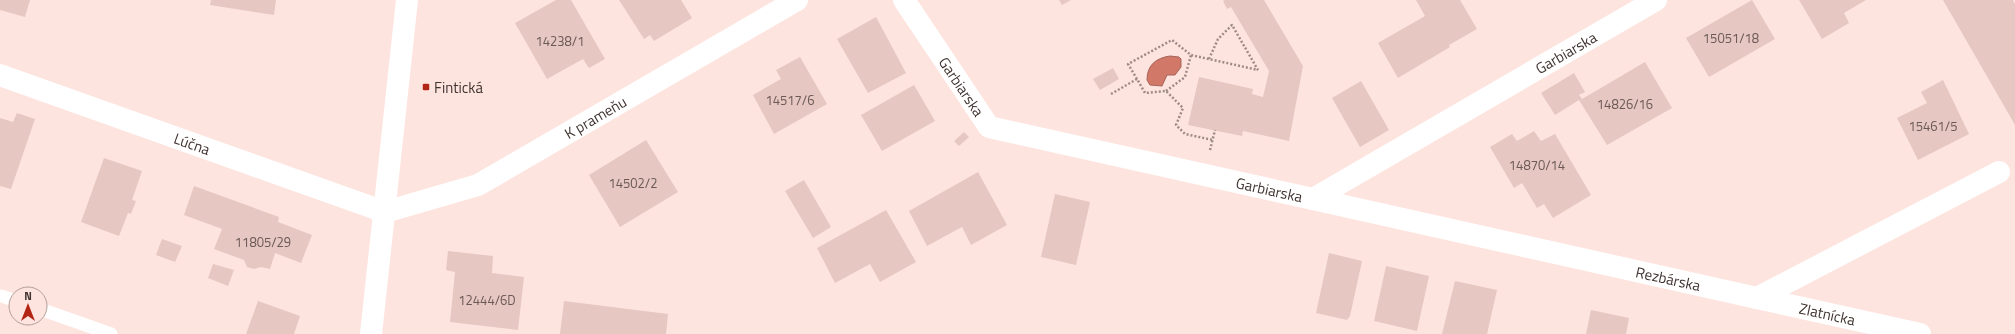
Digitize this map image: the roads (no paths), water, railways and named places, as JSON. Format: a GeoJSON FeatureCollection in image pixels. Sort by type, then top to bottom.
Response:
{"type":"FeatureCollection","features":[{"type":"Feature","properties":{"kind":"street"},"geometry":{"type":"LineString","coordinates":[[371,334],[407,0]]}},
{"type":"Feature","properties":{"kind":"street","name":"K prameňu"},"geometry":{"type":"LineString","coordinates":[[384,212],[478,185],[797,0]]}},
{"type":"Feature","properties":{"kind":"street","name":"Garbiarska"},"geometry":{"type":"LineString","coordinates":[[904,0],[989,127],[1313,199],[1656,0]]}},
{"type":"Feature","properties":{"kind":"street","name":"Lúčna"},"geometry":{"type":"LineString","coordinates":[[0,75],[384,212]]}},
{"type":"Feature","properties":{"kind":"street"},"geometry":{"type":"LineString","coordinates":[[1758,298],[1999,172]]}},
{"type":"Feature","properties":{"kind":"street","name":"Rezbárska"},"geometry":{"type":"LineString","coordinates":[[1313,199],[1758,298]]}},
{"type":"Feature","properties":{"kind":"street","name":"Zlatnícka"},"geometry":{"type":"LineString","coordinates":[[1758,298],[1920,334]]}},
{"type":"Feature","properties":{"kind":"lane"},"geometry":{"type":"LineString","coordinates":[[2,296],[8,298]]}},
{"type":"Feature","properties":{"kind":"lane"},"geometry":{"type":"LineString","coordinates":[[48,313],[111,334]]}},
{"type":"Feature","properties":{"kind":"place","name":"Fintická"},"geometry":{"type":"Point","coordinates":[426,87]}}]}
